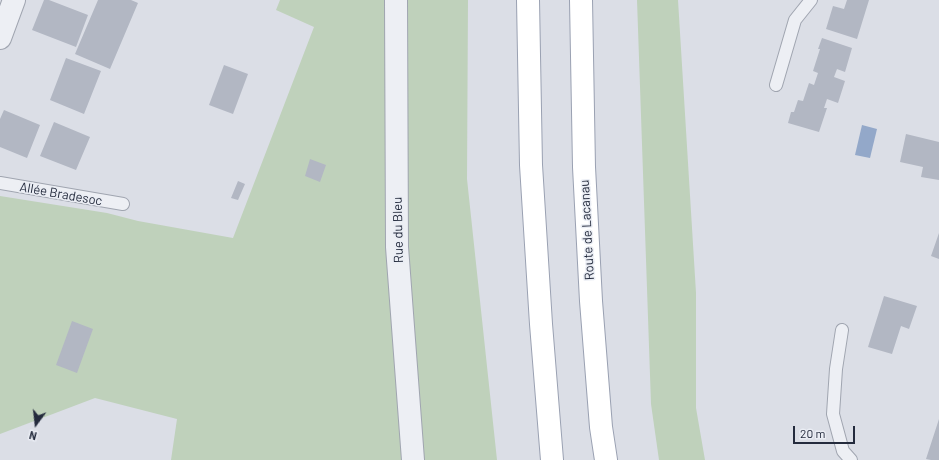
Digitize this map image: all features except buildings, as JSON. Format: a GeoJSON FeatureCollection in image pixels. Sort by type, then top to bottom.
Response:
{"type":"FeatureCollection","features":[{"type":"Feature","properties":{"kind":"main road"},"geometry":{"type":"LineString","coordinates":[[528,0],[531,165],[541,324],[552,460]]}},
{"type":"Feature","properties":{"kind":"main road","name":"Route de Lacanau"},"geometry":{"type":"LineString","coordinates":[[582,0],[584,167],[591,301],[601,427],[606,460]]}},
{"type":"Feature","properties":{"kind":"street"},"geometry":{"type":"LineString","coordinates":[[0,38],[14,0]]}},
{"type":"Feature","properties":{"kind":"street","name":"Rue du Bleu"},"geometry":{"type":"LineString","coordinates":[[396,0],[397,247],[413,460]]}},
{"type":"Feature","properties":{"kind":"lane"},"geometry":{"type":"LineString","coordinates":[[776,85],[795,20],[811,0]]}},
{"type":"Feature","properties":{"kind":"lane","name":"Allée Bradesoc"},"geometry":{"type":"LineString","coordinates":[[0,183],[122,204]]}},
{"type":"Feature","properties":{"kind":"lane"},"geometry":{"type":"LineString","coordinates":[[842,330],[836,369],[833,414],[843,451],[851,460]]}},
{"type":"Feature","properties":{"kind":"green space"},"geometry":{"type":"Polygon","coordinates":[[[280,0],[468,0],[467,179],[497,460],[171,460],[177,419],[95,398],[0,434],[0,196],[107,213],[138,221],[233,238],[314,27],[276,10],[280,0]]]}},
{"type":"Feature","properties":{"kind":"green space"},"geometry":{"type":"Polygon","coordinates":[[[637,0],[678,0],[696,293],[696,408],[705,460],[659,460],[651,404],[637,0]]]}},
{"type":"Feature","properties":{"kind":"water"},"geometry":{"type":"Polygon","coordinates":[[[862,125],[877,129],[870,158],[855,155],[862,125]]]}}]}
